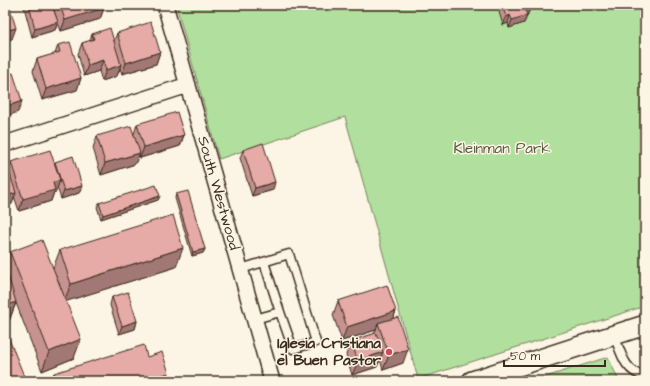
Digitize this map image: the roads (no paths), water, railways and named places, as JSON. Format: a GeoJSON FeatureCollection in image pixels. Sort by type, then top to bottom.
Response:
{"type":"FeatureCollection","features":[{"type":"Feature","properties":{"kind":"street","name":"South Westwood"},"geometry":{"type":"LineString","coordinates":[[165,5],[272,381]]}},
{"type":"Feature","properties":{"kind":"street"},"geometry":{"type":"LineString","coordinates":[[5,144],[188,85]]}},
{"type":"Feature","properties":{"kind":"street"},"geometry":{"type":"LineString","coordinates":[[472,381],[645,325]]}},
{"type":"Feature","properties":{"kind":"lane"},"geometry":{"type":"LineString","coordinates":[[241,269],[289,254],[316,342],[293,349],[264,262]]}},
{"type":"Feature","properties":{"kind":"lane"},"geometry":{"type":"LineString","coordinates":[[255,319],[280,312]]}},
{"type":"Feature","properties":{"kind":"lane"},"geometry":{"type":"LineString","coordinates":[[614,335],[626,365],[635,373],[645,376]]}},
{"type":"Feature","properties":{"kind":"place","name":"Iglesia Cristiana el Buen Pastor"},"geometry":{"type":"Point","coordinates":[389,352]}},
{"type":"Feature","properties":{"kind":"park label","name":"Kleinman Park"},"geometry":{"type":"Point","coordinates":[502,148]}}]}
